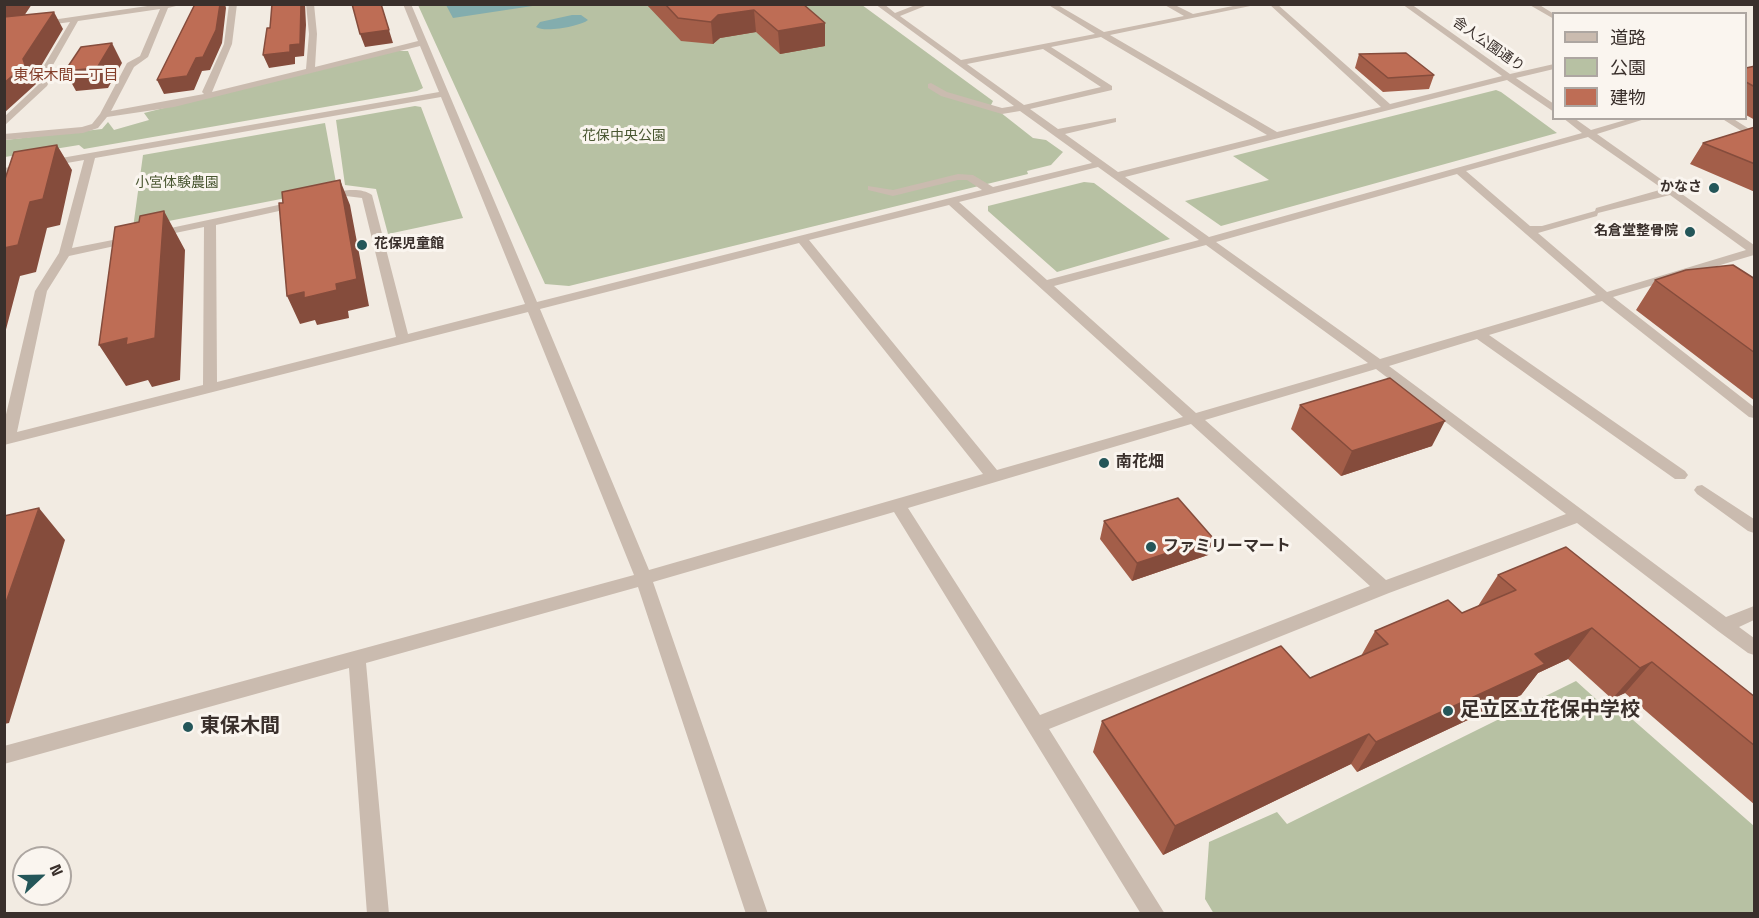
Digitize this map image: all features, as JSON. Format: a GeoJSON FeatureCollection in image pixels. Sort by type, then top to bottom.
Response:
{"type":"FeatureCollection","features":[{"type":"Feature","properties":{"kind":"street"},"geometry":{"type":"LineString","coordinates":[[4,29],[75,20],[116,9],[181,4]]}},
{"type":"Feature","properties":{"kind":"street"},"geometry":{"type":"LineString","coordinates":[[210,95],[207,92],[228,44],[233,4]]}},
{"type":"Feature","properties":{"kind":"street"},"geometry":{"type":"LineString","coordinates":[[310,4],[313,34],[309,67],[312,69]]}},
{"type":"Feature","properties":{"kind":"street"},"geometry":{"type":"LineString","coordinates":[[407,4],[644,578],[757,914]]}},
{"type":"Feature","properties":{"kind":"street"},"geometry":{"type":"LineString","coordinates":[[878,4],[1378,364],[1755,648]]}},
{"type":"Feature","properties":{"kind":"street"},"geometry":{"type":"LineString","coordinates":[[894,16],[927,4]]}},
{"type":"Feature","properties":{"kind":"street"},"geometry":{"type":"LineString","coordinates":[[1050,4],[1276,136]]}},
{"type":"Feature","properties":{"kind":"street"},"geometry":{"type":"LineString","coordinates":[[1166,4],[1192,17]]}},
{"type":"Feature","properties":{"kind":"street"},"geometry":{"type":"LineString","coordinates":[[958,63],[1257,4]]}},
{"type":"Feature","properties":{"kind":"street"},"geometry":{"type":"LineString","coordinates":[[1272,4],[1387,107]]}},
{"type":"Feature","properties":{"kind":"street","name":"舎人公園通り"},"geometry":{"type":"LineString","coordinates":[[1406,4],[1552,108]]}},
{"type":"Feature","properties":{"kind":"street"},"geometry":{"type":"LineString","coordinates":[[1532,4],[1552,16]]}},
{"type":"Feature","properties":{"kind":"street"},"geometry":{"type":"LineString","coordinates":[[4,137],[83,130],[95,126],[104,115],[130,65],[144,57],[162,17],[164,7]]}},
{"type":"Feature","properties":{"kind":"street"},"geometry":{"type":"LineString","coordinates":[[4,123],[44,84],[40,79],[75,20]]}},
{"type":"Feature","properties":{"kind":"street"},"geometry":{"type":"LineString","coordinates":[[104,115],[174,104],[422,43]]}},
{"type":"Feature","properties":{"kind":"street"},"geometry":{"type":"LineString","coordinates":[[931,86],[944,94],[1002,111],[1109,88],[1044,46]]}},
{"type":"Feature","properties":{"kind":"street"},"geometry":{"type":"LineString","coordinates":[[1114,176],[1552,66]]}},
{"type":"Feature","properties":{"kind":"street"},"geometry":{"type":"LineString","coordinates":[[4,171],[443,94]]}},
{"type":"Feature","properties":{"kind":"street"},"geometry":{"type":"LineString","coordinates":[[1055,133],[1113,120]]}},
{"type":"Feature","properties":{"kind":"street"},"geometry":{"type":"LineString","coordinates":[[1570,120],[1755,251]]}},
{"type":"Feature","properties":{"kind":"street"},"geometry":{"type":"LineString","coordinates":[[1044,285],[1206,242],[1637,120]]}},
{"type":"Feature","properties":{"kind":"street"},"geometry":{"type":"LineString","coordinates":[[1728,120],[1755,136]]}},
{"type":"Feature","properties":{"kind":"street"},"geometry":{"type":"LineString","coordinates":[[90,156],[65,253],[40,291],[6,440],[1098,164]]}},
{"type":"Feature","properties":{"kind":"street"},"geometry":{"type":"LineString","coordinates":[[1458,170],[1624,313],[1755,414]]}},
{"type":"Feature","properties":{"kind":"street"},"geometry":{"type":"LineString","coordinates":[[872,188],[893,193],[958,177],[969,177],[991,191]]}},
{"type":"Feature","properties":{"kind":"street"},"geometry":{"type":"LineString","coordinates":[[1528,230],[1543,228],[1649,195],[1672,191]]}},
{"type":"Feature","properties":{"kind":"street"},"geometry":{"type":"LineString","coordinates":[[65,253],[346,193],[367,195],[403,339]]}},
{"type":"Feature","properties":{"kind":"street"},"geometry":{"type":"LineString","coordinates":[[950,200],[1383,588]]}},
{"type":"Feature","properties":{"kind":"street"},"geometry":{"type":"LineString","coordinates":[[210,222],[210,388]]}},
{"type":"Feature","properties":{"kind":"street"},"geometry":{"type":"LineString","coordinates":[[801,238],[994,477]]}},
{"type":"Feature","properties":{"kind":"street"},"geometry":{"type":"LineString","coordinates":[[4,755],[357,659],[898,505],[1755,251]]}},
{"type":"Feature","properties":{"kind":"street"},"geometry":{"type":"LineString","coordinates":[[1478,334],[1680,475]]}},
{"type":"Feature","properties":{"kind":"street"},"geometry":{"type":"LineString","coordinates":[[1702,490],[1755,527]]}},
{"type":"Feature","properties":{"kind":"street"},"geometry":{"type":"LineString","coordinates":[[898,505],[1154,914]]}},
{"type":"Feature","properties":{"kind":"street"},"geometry":{"type":"LineString","coordinates":[[1036,725],[1383,588],[1578,516]]}},
{"type":"Feature","properties":{"kind":"street"},"geometry":{"type":"LineString","coordinates":[[1724,626],[1755,613]]}},
{"type":"Feature","properties":{"kind":"street"},"geometry":{"type":"LineString","coordinates":[[357,659],[378,914]]}},
{"type":"Feature","properties":{"kind":"green space","name":"花保中央公園"},"geometry":{"type":"Polygon","coordinates":[[[418,5],[862,5],[993,101],[991,105],[1033,138],[1046,140],[1063,152],[1051,165],[1027,171],[1028,174],[569,286],[545,284],[418,5]]]}},
{"type":"Feature","properties":{"kind":"green space"},"geometry":{"type":"Polygon","coordinates":[[[391,51],[408,51],[423,88],[417,91],[84,149],[79,145],[5,157],[5,140],[102,129],[108,122],[114,130],[149,120],[144,113],[391,51]]]}},
{"type":"Feature","properties":{"kind":"green space"},"geometry":{"type":"Polygon","coordinates":[[[1496,90],[1557,133],[1221,226],[1185,201],[1269,180],[1233,156],[1496,90]]]}},
{"type":"Feature","properties":{"kind":"green space"},"geometry":{"type":"Polygon","coordinates":[[[415,106],[421,107],[463,218],[388,234],[376,189],[345,185],[336,120],[415,106]]]}},
{"type":"Feature","properties":{"kind":"green space","name":"小宮体験農園"},"geometry":{"type":"Polygon","coordinates":[[[325,123],[337,188],[133,228],[143,155],[325,123]]]}},
{"type":"Feature","properties":{"kind":"green space"},"geometry":{"type":"Polygon","coordinates":[[[1084,182],[1094,183],[1170,239],[1057,272],[988,211],[988,206],[1084,182]]]}},
{"type":"Feature","properties":{"kind":"green space"},"geometry":{"type":"Polygon","coordinates":[[[1576,681],[1606,708],[1616,705],[1754,826],[1754,913],[1214,914],[1205,899],[1209,842],[1277,812],[1287,824],[1576,681]]]}},
{"type":"Feature","properties":{"kind":"water"},"geometry":{"type":"Polygon","coordinates":[[[446,5],[539,5],[453,18],[446,5]]]}},
{"type":"Feature","properties":{"kind":"water"},"geometry":{"type":"Polygon","coordinates":[[[581,15],[588,20],[563,28],[541,29],[536,27],[540,22],[581,15]]]}},
{"type":"Feature","properties":{"kind":"building"},"geometry":{"type":"Polygon","coordinates":[[[195,4],[220,4],[216,30],[203,57],[196,58],[187,76],[157,80],[195,4]]]}},
{"type":"Feature","properties":{"kind":"building"},"geometry":{"type":"Polygon","coordinates":[[[272,4],[301,4],[300,44],[290,45],[290,52],[263,55],[267,28],[270,28],[272,4]]]}},
{"type":"Feature","properties":{"kind":"building"},"geometry":{"type":"Polygon","coordinates":[[[352,4],[381,4],[389,30],[360,34],[352,4]]]}},
{"type":"Feature","properties":{"kind":"building"},"geometry":{"type":"Polygon","coordinates":[[[665,4],[803,4],[825,23],[778,31],[754,10],[718,15],[711,22],[678,18],[665,4]]]}},
{"type":"Feature","properties":{"kind":"building"},"geometry":{"type":"Polygon","coordinates":[[[54,12],[23,59],[25,65],[4,83],[4,17],[54,12]]]}},
{"type":"Feature","properties":{"kind":"building"},"geometry":{"type":"Polygon","coordinates":[[[112,43],[97,68],[65,71],[81,47],[112,43]]]}},
{"type":"Feature","properties":{"kind":"building"},"geometry":{"type":"Polygon","coordinates":[[[1406,53],[1434,75],[1388,78],[1359,54],[1406,53]]]}},
{"type":"Feature","properties":{"kind":"building"},"geometry":{"type":"Polygon","coordinates":[[[1755,66],[1755,87],[1747,83],[1747,68],[1755,66]]]}},
{"type":"Feature","properties":{"kind":"building"},"geometry":{"type":"Polygon","coordinates":[[[1755,127],[1755,164],[1703,143],[1755,127]]]}},
{"type":"Feature","properties":{"kind":"building"},"geometry":{"type":"Polygon","coordinates":[[[57,145],[43,199],[30,202],[18,245],[4,248],[4,182],[14,152],[57,145]]]}},
{"type":"Feature","properties":{"kind":"building"},"geometry":{"type":"Polygon","coordinates":[[[340,180],[357,279],[336,284],[337,290],[304,298],[304,292],[287,296],[279,203],[283,203],[282,192],[340,180]]]}},
{"type":"Feature","properties":{"kind":"building"},"geometry":{"type":"Polygon","coordinates":[[[164,211],[155,338],[126,345],[127,338],[99,345],[115,227],[139,222],[140,216],[164,211]]]}},
{"type":"Feature","properties":{"kind":"building"},"geometry":{"type":"Polygon","coordinates":[[[1733,265],[1755,279],[1755,353],[1655,280],[1686,270],[1733,265]]]}},
{"type":"Feature","properties":{"kind":"building"},"geometry":{"type":"Polygon","coordinates":[[[1390,378],[1445,421],[1352,451],[1300,405],[1390,378]]]}},
{"type":"Feature","properties":{"kind":"building"},"geometry":{"type":"Polygon","coordinates":[[[1178,498],[1213,538],[1137,563],[1104,521],[1178,498]]]}},
{"type":"Feature","properties":{"kind":"building"},"geometry":{"type":"Polygon","coordinates":[[[39,508],[4,608],[4,516],[39,508]]]}},
{"type":"Feature","properties":{"kind":"building"},"geometry":{"type":"Polygon","coordinates":[[[1566,547],[1755,697],[1755,746],[1652,662],[1640,668],[1592,628],[1535,654],[1545,664],[1376,742],[1369,734],[1175,826],[1102,721],[1281,646],[1310,678],[1388,644],[1375,631],[1448,600],[1462,613],[1516,590],[1498,575],[1566,547]]]}},
{"type":"Feature","properties":{"kind":"place","name":"かなさ"},"geometry":{"type":"Point","coordinates":[1714,188]}},
{"type":"Feature","properties":{"kind":"place","name":"名倉堂整骨院"},"geometry":{"type":"Point","coordinates":[1690,232]}},
{"type":"Feature","properties":{"kind":"place","name":"花保児童館"},"geometry":{"type":"Point","coordinates":[362,245]}},
{"type":"Feature","properties":{"kind":"place","name":"南花畑"},"geometry":{"type":"Point","coordinates":[1104,463]}},
{"type":"Feature","properties":{"kind":"place","name":"ファミリーマート"},"geometry":{"type":"Point","coordinates":[1151,547]}},
{"type":"Feature","properties":{"kind":"place","name":"足立区立花保中学校"},"geometry":{"type":"Point","coordinates":[1448,711]}},
{"type":"Feature","properties":{"kind":"place","name":"東保木間"},"geometry":{"type":"Point","coordinates":[188,727]}},
{"type":"Feature","properties":{"kind":"district","name":"東保木間一丁目"},"geometry":{"type":"Point","coordinates":[66,76]}}]}
